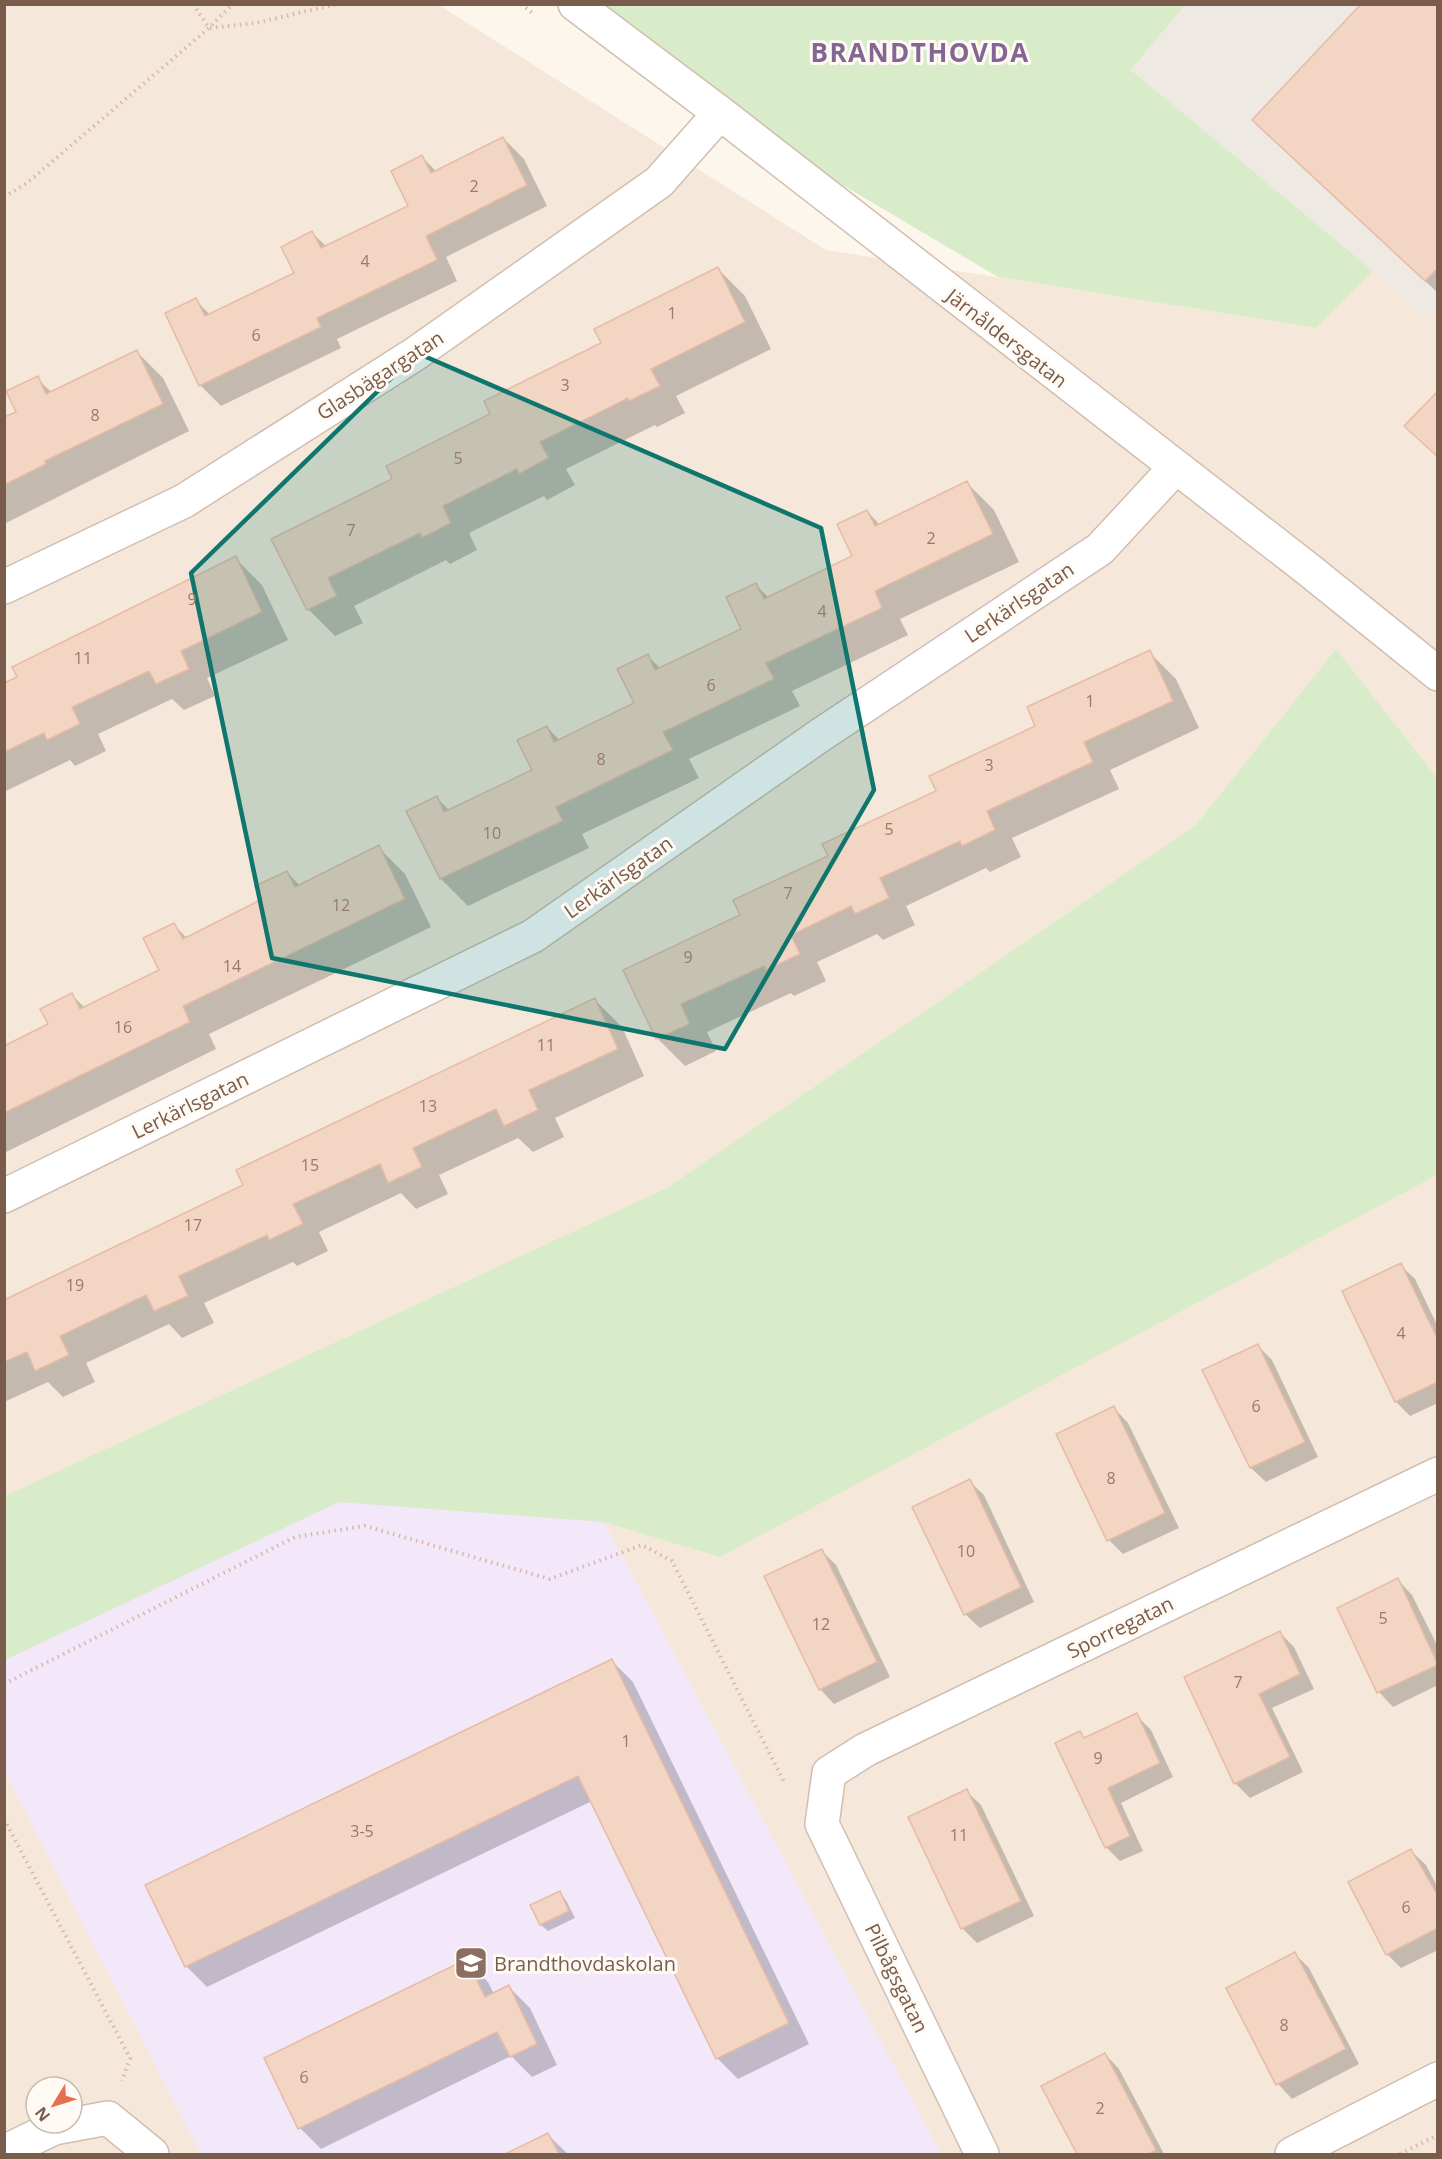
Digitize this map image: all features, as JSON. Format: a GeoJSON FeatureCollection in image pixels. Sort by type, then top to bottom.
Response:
{"type":"FeatureCollection","features":[{"type":"Feature","properties":{"kind":"street","name":"Järnåldersgatan"},"geometry":{"type":"LineString","coordinates":[[575,4],[1309,570],[1437,674]]}},
{"type":"Feature","properties":{"kind":"street","name":"Glasbägargatan"},"geometry":{"type":"LineString","coordinates":[[4,587],[184,501],[416,354],[659,182],[720,114]]}},
{"type":"Feature","properties":{"kind":"street","name":"Lerkärlsgatan"},"geometry":{"type":"LineString","coordinates":[[4,1196],[533,936],[819,736],[1100,549],[1175,468]]}},
{"type":"Feature","properties":{"kind":"street","name":"Sporregatan"},"geometry":{"type":"LineString","coordinates":[[823,1812],[829,1773],[865,1750],[1437,1474]]}},
{"type":"Feature","properties":{"kind":"street","name":"Pilbågsgatan"},"geometry":{"type":"LineString","coordinates":[[823,1812],[982,2154]]}},
{"type":"Feature","properties":{"kind":"street"},"geometry":{"type":"LineString","coordinates":[[1292,2154],[1437,2079]]}},
{"type":"Feature","properties":{"kind":"street"},"geometry":{"type":"LineString","coordinates":[[4,2152],[54,2128],[104,2119],[152,2154]]}},
{"type":"Feature","properties":{"kind":"path"},"geometry":{"type":"LineString","coordinates":[[193,4],[209,28]]}},
{"type":"Feature","properties":{"kind":"path"},"geometry":{"type":"LineString","coordinates":[[4,197],[27,183],[209,28],[233,4]]}},
{"type":"Feature","properties":{"kind":"path"},"geometry":{"type":"LineString","coordinates":[[209,28],[256,23],[337,4]]}},
{"type":"Feature","properties":{"kind":"path"},"geometry":{"type":"LineString","coordinates":[[4,1684],[295,1537],[364,1526],[550,1579],[642,1545],[672,1561],[801,1815],[823,1812]]}},
{"type":"Feature","properties":{"kind":"path"},"geometry":{"type":"LineString","coordinates":[[4,1819],[130,2058],[104,2119]]}},
{"type":"Feature","properties":{"kind":"path"},"geometry":{"type":"LineString","coordinates":[[1400,2154],[1437,2135]]}},
{"type":"Feature","properties":{"kind":"highlighted area"},"geometry":{"type":"Polygon","coordinates":[[[417,353],[821,528],[874,790],[725,1049],[272,958],[191,573],[417,353]]]}},
{"type":"Feature","properties":{"kind":"shaded area"},"geometry":{"type":"Polygon","coordinates":[[[5,5],[439,5],[826,250],[1316,328],[1373,271],[1427,318],[1437,308],[1437,2154],[5,2154],[5,5]]]}},
{"type":"Feature","properties":{"kind":"shaded area"},"geometry":{"type":"Polygon","coordinates":[[[1185,5],[1437,5],[1437,308],[1427,318],[1131,70],[1185,5]]]}},
{"type":"Feature","properties":{"kind":"shaded area","name":"Brandthovdaskolan"},"geometry":{"type":"Polygon","coordinates":[[[339,1502],[604,1522],[941,2154],[201,2154],[5,1772],[4,1660],[339,1502]]]}},
{"type":"Feature","properties":{"kind":"green space"},"geometry":{"type":"Polygon","coordinates":[[[586,5],[1185,5],[1131,70],[1373,271],[1316,328],[998,277],[738,123],[586,5]]]}},
{"type":"Feature","properties":{"kind":"green space"},"geometry":{"type":"Polygon","coordinates":[[[1336,649],[1437,778],[1437,1175],[720,1557],[604,1522],[339,1502],[5,1660],[5,1496],[667,1188],[1196,825],[1336,649]]]}},
{"type":"Feature","properties":{"kind":"building"},"geometry":{"type":"Polygon","coordinates":[[[1361,4],[1438,4],[1438,268],[1425,281],[1252,120],[1361,4]]]}},
{"type":"Feature","properties":{"kind":"building"},"geometry":{"type":"Polygon","coordinates":[[[503,137],[527,185],[426,236],[437,260],[317,318],[321,327],[199,386],[165,313],[196,298],[205,316],[294,273],[281,247],[312,231],[321,248],[408,206],[391,171],[422,155],[431,173],[503,137]]]}},
{"type":"Feature","properties":{"kind":"building"},"geometry":{"type":"Polygon","coordinates":[[[718,267],[745,322],[651,369],[660,386],[629,401],[628,398],[540,442],[549,458],[519,474],[517,469],[443,506],[451,523],[422,538],[420,533],[328,578],[337,596],[307,610],[271,539],[392,479],[386,466],[490,414],[484,401],[601,343],[594,329],[718,267]]]}},
{"type":"Feature","properties":{"kind":"building"},"geometry":{"type":"Polygon","coordinates":[[[137,350],[163,404],[45,461],[46,464],[4,485],[4,417],[16,412],[6,391],[38,376],[46,394],[137,350]]]}},
{"type":"Feature","properties":{"kind":"building"},"geometry":{"type":"Polygon","coordinates":[[[1438,391],[1438,457],[1404,426],[1438,391]]]}},
{"type":"Feature","properties":{"kind":"building"},"geometry":{"type":"Polygon","coordinates":[[[967,481],[993,534],[875,591],[882,608],[766,663],[774,679],[663,732],[673,750],[556,807],[563,821],[440,879],[406,811],[437,796],[444,812],[532,770],[517,740],[547,726],[554,742],[634,703],[617,669],[648,654],[655,670],[741,629],[726,597],[756,583],[764,599],[852,556],[837,524],[867,510],[875,526],[967,481]]]}},
{"type":"Feature","properties":{"kind":"building"},"geometry":{"type":"Polygon","coordinates":[[[236,556],[262,612],[181,651],[189,669],[156,684],[149,671],[72,707],[80,724],[47,740],[44,733],[4,752],[4,683],[17,677],[12,667],[236,556]]]}},
{"type":"Feature","properties":{"kind":"building"},"geometry":{"type":"Polygon","coordinates":[[[1150,650],[1173,701],[1084,742],[1093,762],[987,811],[995,830],[962,846],[960,841],[880,878],[889,898],[855,914],[851,906],[791,935],[800,954],[766,970],[764,966],[681,1004],[690,1024],[656,1039],[623,970],[740,915],[733,900],[828,856],[822,844],[936,791],[929,776],[1035,726],[1027,707],[1150,650]]]}},
{"type":"Feature","properties":{"kind":"building"},"geometry":{"type":"Polygon","coordinates":[[[379,845],[405,899],[183,1006],[190,1022],[4,1113],[4,1046],[48,1024],[40,1009],[72,993],[80,1009],[159,970],[143,938],[174,923],[183,939],[262,899],[255,886],[287,871],[295,887],[379,845]]]}},
{"type":"Feature","properties":{"kind":"building"},"geometry":{"type":"Polygon","coordinates":[[[595,998],[618,1049],[529,1090],[538,1110],[504,1126],[496,1109],[413,1148],[422,1167],[388,1183],[380,1164],[293,1204],[303,1224],[269,1240],[267,1235],[179,1276],[188,1296],[154,1311],[146,1295],[60,1336],[69,1355],[35,1371],[27,1352],[4,1362],[4,1300],[243,1185],[236,1170],[595,998]]]}},
{"type":"Feature","properties":{"kind":"building"},"geometry":{"type":"Polygon","coordinates":[[[1401,1263],[1438,1340],[1438,1382],[1395,1402],[1342,1291],[1401,1263]]]}},
{"type":"Feature","properties":{"kind":"building"},"geometry":{"type":"Polygon","coordinates":[[[1258,1344],[1305,1442],[1250,1468],[1202,1370],[1258,1344]]]}},
{"type":"Feature","properties":{"kind":"building"},"geometry":{"type":"Polygon","coordinates":[[[1114,1406],[1165,1513],[1107,1541],[1056,1434],[1114,1406]]]}},
{"type":"Feature","properties":{"kind":"building"},"geometry":{"type":"Polygon","coordinates":[[[970,1479],[1021,1587],[964,1615],[912,1507],[970,1479]]]}},
{"type":"Feature","properties":{"kind":"building"},"geometry":{"type":"Polygon","coordinates":[[[822,1549],[877,1662],[819,1690],[764,1576],[822,1549]]]}},
{"type":"Feature","properties":{"kind":"building"},"geometry":{"type":"Polygon","coordinates":[[[1398,1578],[1438,1665],[1377,1693],[1337,1608],[1398,1578]]]}},
{"type":"Feature","properties":{"kind":"building"},"geometry":{"type":"Polygon","coordinates":[[[1280,1631],[1300,1674],[1259,1694],[1290,1757],[1234,1784],[1184,1677],[1280,1631]]]}},
{"type":"Feature","properties":{"kind":"building"},"geometry":{"type":"Polygon","coordinates":[[[612,1659],[789,2023],[716,2059],[578,1776],[185,1967],[145,1885],[612,1659]]]}},
{"type":"Feature","properties":{"kind":"building"},"geometry":{"type":"Polygon","coordinates":[[[1137,1713],[1160,1763],[1108,1788],[1130,1836],[1105,1848],[1055,1743],[1080,1731],[1084,1738],[1137,1713]]]}},
{"type":"Feature","properties":{"kind":"building"},"geometry":{"type":"Polygon","coordinates":[[[967,1789],[1021,1901],[961,1929],[908,1817],[967,1789]]]}},
{"type":"Feature","properties":{"kind":"building"},"geometry":{"type":"Polygon","coordinates":[[[1411,1849],[1438,1896],[1438,1928],[1386,1955],[1348,1882],[1411,1849]]]}},
{"type":"Feature","properties":{"kind":"building"},"geometry":{"type":"Polygon","coordinates":[[[560,1891],[569,1911],[540,1925],[530,1905],[560,1891]]]}},
{"type":"Feature","properties":{"kind":"building"},"geometry":{"type":"Polygon","coordinates":[[[1295,1952],[1346,2049],[1276,2085],[1226,1988],[1295,1952]]]}},
{"type":"Feature","properties":{"kind":"building"},"geometry":{"type":"Polygon","coordinates":[[[467,1959],[485,1997],[509,1985],[537,2044],[510,2057],[497,2032],[298,2129],[264,2058],[467,1959]]]}},
{"type":"Feature","properties":{"kind":"building"},"geometry":{"type":"Polygon","coordinates":[[[1105,2053],[1156,2150],[1148,2154],[1077,2154],[1041,2086],[1105,2053]]]}},
{"type":"Feature","properties":{"kind":"building"},"geometry":{"type":"Polygon","coordinates":[[[548,2133],[559,2154],[505,2154],[548,2133]]]}},
{"type":"Feature","properties":{"kind":"place","name":"Brandthovdaskolan"},"geometry":{"type":"Point","coordinates":[471,1963]}},
{"type":"Feature","properties":{"kind":"district","name":"BRANDTHOVDA"},"geometry":{"type":"Point","coordinates":[920,52]}}]}
